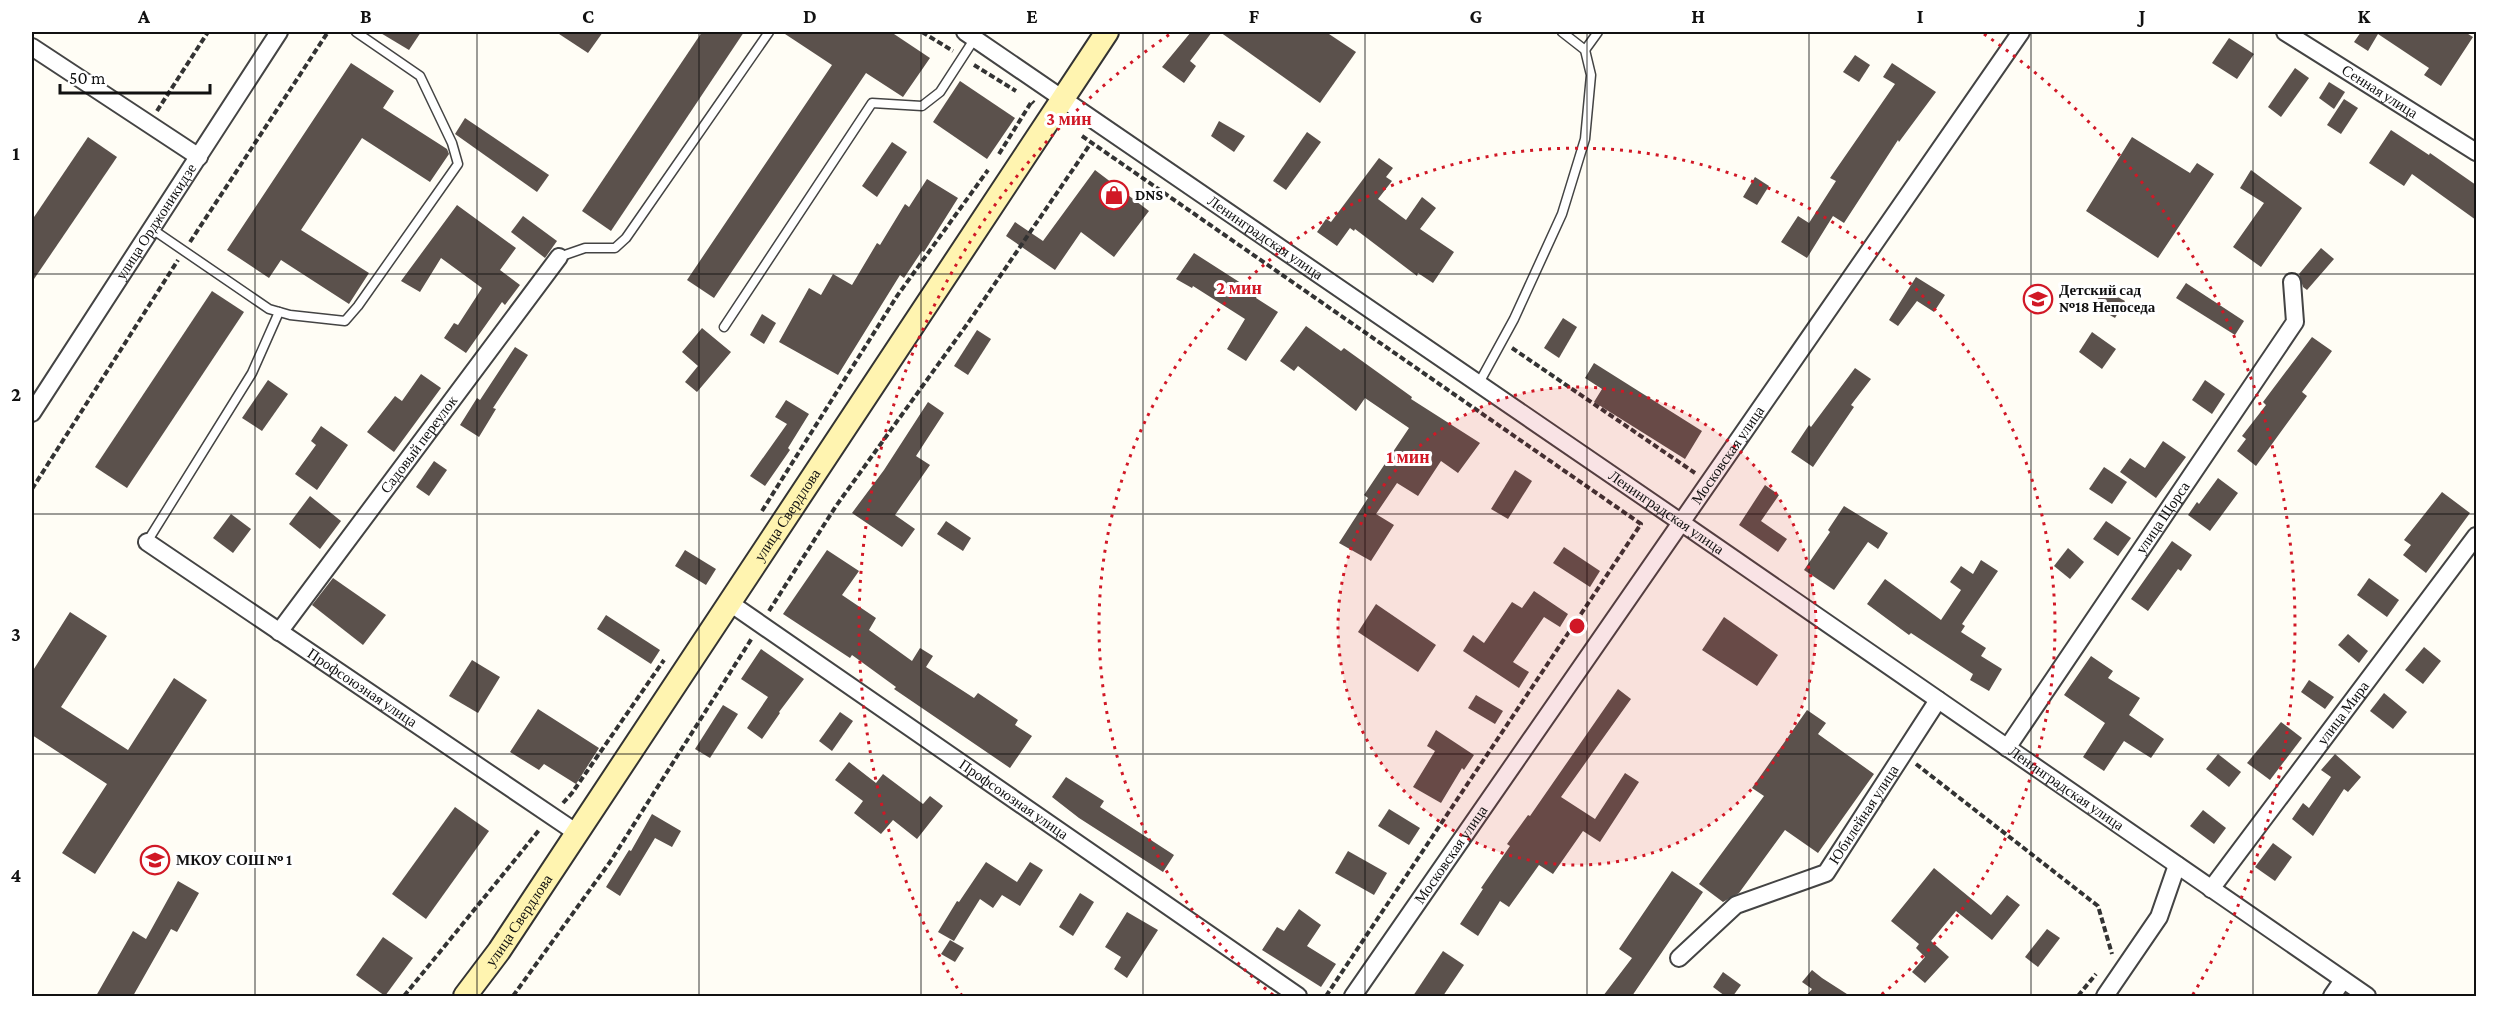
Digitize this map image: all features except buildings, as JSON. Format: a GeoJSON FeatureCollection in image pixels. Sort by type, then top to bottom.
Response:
{"type":"FeatureCollection","features":[{"type":"Feature","properties":{"kind":"street","name":"улица Орджоникидзе"},"geometry":{"type":"LineString","coordinates":[[32,413],[279,32]]}},
{"type":"Feature","properties":{"kind":"street","name":"улица Свердлова"},"geometry":{"type":"LineString","coordinates":[[465,996],[499,951],[1107,32]]}},
{"type":"Feature","properties":{"kind":"street","name":"Московская улица"},"geometry":{"type":"LineString","coordinates":[[1353,996],[2021,32]]}},
{"type":"Feature","properties":{"kind":"street","name":"Сенная улица"},"geometry":{"type":"LineString","coordinates":[[2285,32],[2476,152]]}},
{"type":"Feature","properties":{"kind":"street","name":"Ленинградская улица"},"geometry":{"type":"LineString","coordinates":[[970,35],[1058,106],[1479,383],[2367,996]]}},
{"type":"Feature","properties":{"kind":"street"},"geometry":{"type":"LineString","coordinates":[[32,47],[199,157]]}},
{"type":"Feature","properties":{"kind":"street","name":"Садовый переулок"},"geometry":{"type":"LineString","coordinates":[[279,632],[559,256]]}},
{"type":"Feature","properties":{"kind":"street","name":"улица Щорса"},"geometry":{"type":"LineString","coordinates":[[2007,748],[2295,322],[2292,282]]}},
{"type":"Feature","properties":{"kind":"street","name":"улица Мира"},"geometry":{"type":"LineString","coordinates":[[2211,889],[2476,536]]}},
{"type":"Feature","properties":{"kind":"street","name":"Профсоюзная улица"},"geometry":{"type":"LineString","coordinates":[[147,542],[577,833]]}},
{"type":"Feature","properties":{"kind":"street","name":"Профсоюзная улица"},"geometry":{"type":"LineString","coordinates":[[730,603],[1298,996]]}},
{"type":"Feature","properties":{"kind":"street","name":"Юбилейная улица"},"geometry":{"type":"LineString","coordinates":[[1678,958],[1736,905],[1826,873],[1938,700]]}},
{"type":"Feature","properties":{"kind":"street"},"geometry":{"type":"LineString","coordinates":[[2105,996],[2159,917],[2177,865]]}},
{"type":"Feature","properties":{"kind":"street"},"geometry":{"type":"LineString","coordinates":[[2332,996],[2343,980]]}},
{"type":"Feature","properties":{"kind":"lane"},"geometry":{"type":"LineString","coordinates":[[152,229],[269,309],[330,321],[345,321],[458,164],[452,143],[420,76],[356,32]]}},
{"type":"Feature","properties":{"kind":"lane"},"geometry":{"type":"LineString","coordinates":[[559,256],[585,248],[615,248],[626,238],[769,32]]}},
{"type":"Feature","properties":{"kind":"lane"},"geometry":{"type":"LineString","coordinates":[[1479,383],[1514,320],[1562,214],[1585,139],[1591,75],[1585,50],[1562,32]]}},
{"type":"Feature","properties":{"kind":"lane"},"geometry":{"type":"LineString","coordinates":[[1585,50],[1598,32]]}},
{"type":"Feature","properties":{"kind":"lane"},"geometry":{"type":"LineString","coordinates":[[724,327],[872,103],[922,106],[940,92],[962,57],[970,35]]}},
{"type":"Feature","properties":{"kind":"lane"},"geometry":{"type":"LineString","coordinates":[[147,542],[252,372],[279,312]]}},
{"type":"Feature","properties":{"kind":"path"},"geometry":{"type":"LineString","coordinates":[[148,124],[208,32]]}},
{"type":"Feature","properties":{"kind":"path"},"geometry":{"type":"LineString","coordinates":[[922,32],[1032,101],[1058,106]]}},
{"type":"Feature","properties":{"kind":"path"},"geometry":{"type":"LineString","coordinates":[[998,155],[1032,101]]}},
{"type":"Feature","properties":{"kind":"path"},"geometry":{"type":"LineString","coordinates":[[1081,136],[1641,524],[1326,996]]}},
{"type":"Feature","properties":{"kind":"path"},"geometry":{"type":"LineString","coordinates":[[513,996],[610,862],[836,506],[968,323],[1091,143]]}},
{"type":"Feature","properties":{"kind":"path"},"geometry":{"type":"LineString","coordinates":[[760,515],[897,296],[992,164]]}},
{"type":"Feature","properties":{"kind":"path"},"geometry":{"type":"LineString","coordinates":[[1502,341],[1709,483]]}},
{"type":"Feature","properties":{"kind":"path"},"geometry":{"type":"LineString","coordinates":[[404,996],[572,793],[670,651]]}},
{"type":"Feature","properties":{"kind":"path"},"geometry":{"type":"LineString","coordinates":[[1903,755],[2098,906],[2112,954],[2105,962]]}},
{"type":"Feature","properties":{"kind":"path"},"geometry":{"type":"LineString","coordinates":[[2078,996],[2099,970]]}},
{"type":"Feature","properties":{"kind":"place","name":"DNS"},"geometry":{"type":"Point","coordinates":[1114,195]}},
{"type":"Feature","properties":{"kind":"place","name":"Детский сад №18 Непоседа"},"geometry":{"type":"Point","coordinates":[2038,299]}},
{"type":"Feature","properties":{"kind":"place","name":"МКОУ СОШ № 1"},"geometry":{"type":"Point","coordinates":[155,860]}}]}
